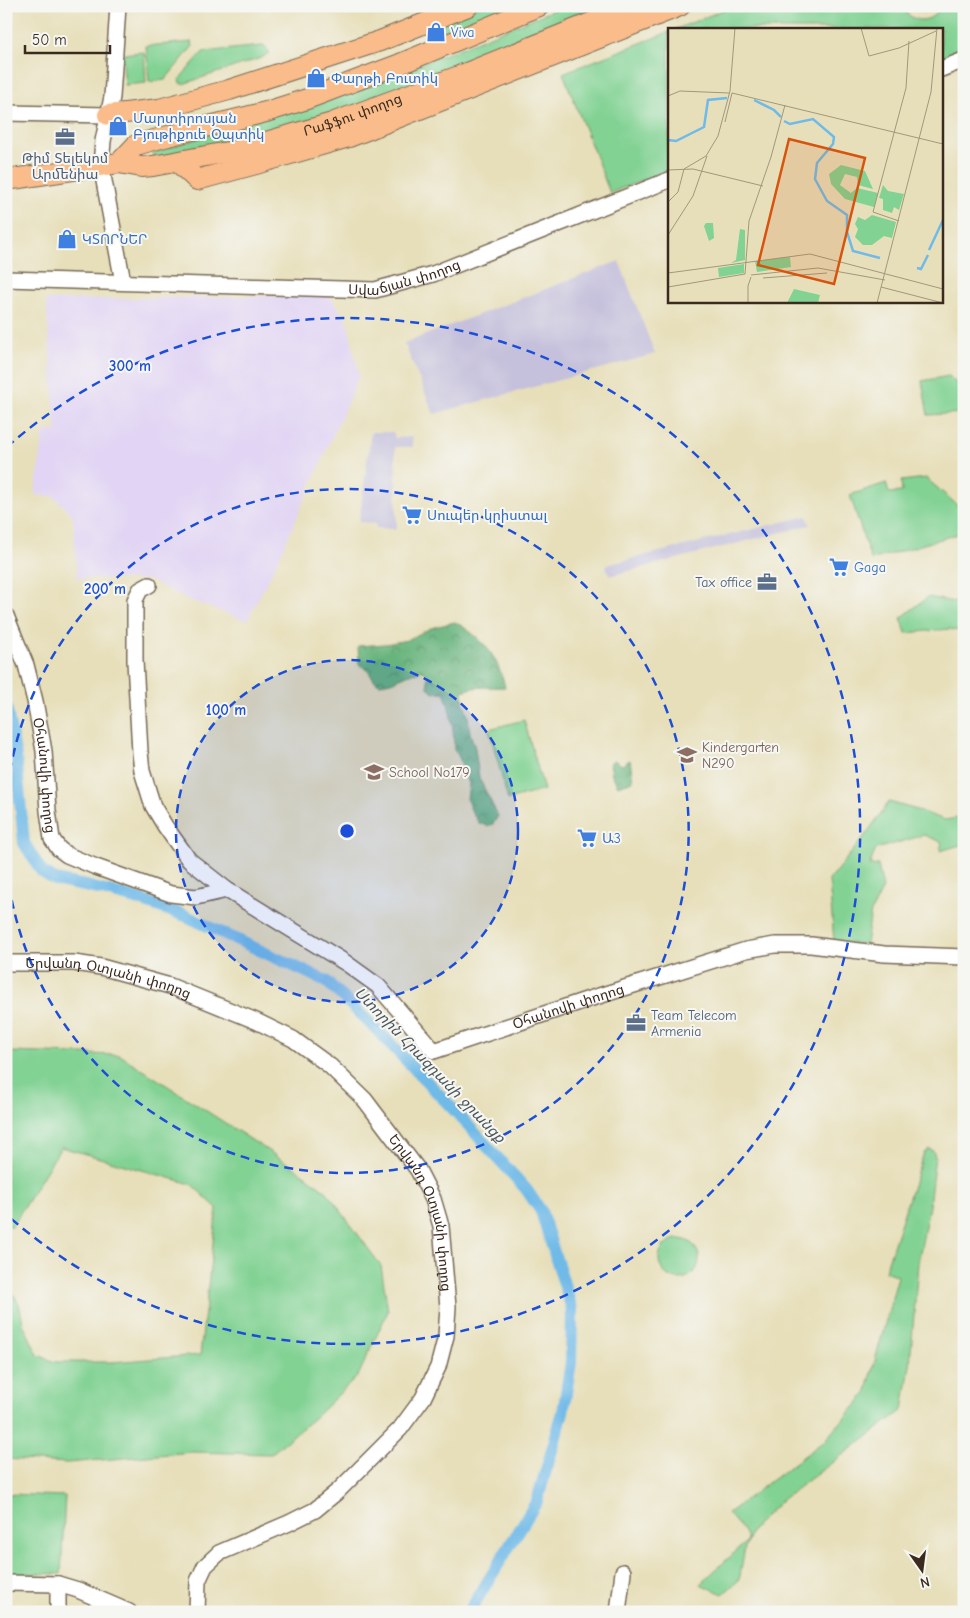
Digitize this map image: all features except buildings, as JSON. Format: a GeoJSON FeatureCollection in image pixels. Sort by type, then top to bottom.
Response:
{"type":"FeatureCollection","features":[{"type":"Feature","properties":{"kind":"main road"},"geometry":{"type":"LineString","coordinates":[[108,115],[159,108],[229,90],[380,41],[468,6]]}},
{"type":"Feature","properties":{"kind":"main road","name":"Րաֆֆու փողոց"},"geometry":{"type":"LineString","coordinates":[[110,164],[136,145],[266,112],[307,99],[400,64],[539,6]]}},
{"type":"Feature","properties":{"kind":"main road","name":"Րաֆֆու փողոց"},"geometry":{"type":"LineString","coordinates":[[6,180],[110,164],[142,167],[153,166],[238,150],[332,123],[459,76],[633,6]]}},
{"type":"Feature","properties":{"kind":"main road"},"geometry":{"type":"LineString","coordinates":[[178,162],[197,180],[350,137],[680,6]]}},
{"type":"Feature","properties":{"kind":"street"},"geometry":{"type":"LineString","coordinates":[[118,6],[112,97],[103,141],[110,164],[123,282]]}},
{"type":"Feature","properties":{"kind":"street"},"geometry":{"type":"LineString","coordinates":[[942,69],[964,60]]}},
{"type":"Feature","properties":{"kind":"street"},"geometry":{"type":"LineString","coordinates":[[6,113],[108,115]]}},
{"type":"Feature","properties":{"kind":"street","name":"Սվաճյան փողոց"},"geometry":{"type":"LineString","coordinates":[[6,279],[375,290],[433,274],[668,180]]}},
{"type":"Feature","properties":{"kind":"street","name":"Օհանովի փողոց"},"geometry":{"type":"LineString","coordinates":[[149,585],[140,590],[135,600],[135,661],[142,771],[153,806],[165,826],[189,860],[227,890],[346,963],[378,986],[434,1051],[586,1000],[756,948],[775,945],[811,945],[884,954],[964,957]]}},
{"type":"Feature","properties":{"kind":"street","name":"Օհանովի փողոց"},"geometry":{"type":"LineString","coordinates":[[6,616],[26,665],[35,701],[44,751],[52,839],[59,850],[96,867],[171,894],[196,898],[227,890]]}},
{"type":"Feature","properties":{"kind":"street","name":"Երվանդ Օտյանի փողոց"},"geometry":{"type":"LineString","coordinates":[[6,963],[74,963],[118,972],[170,986],[256,1021],[293,1039],[330,1066],[364,1100],[418,1170],[433,1199],[441,1226],[448,1307],[446,1336],[438,1367],[422,1398],[400,1429],[338,1491],[315,1510],[219,1553],[205,1566],[198,1581],[197,1612]]}},
{"type":"Feature","properties":{"kind":"street"},"geometry":{"type":"LineString","coordinates":[[618,1612],[623,1572]]}},
{"type":"Feature","properties":{"kind":"street"},"geometry":{"type":"LineString","coordinates":[[6,1583],[58,1584],[78,1590],[129,1612]]}},
{"type":"Feature","properties":{"kind":"street"},"geometry":{"type":"LineString","coordinates":[[58,1584],[58,1612]]}},
{"type":"Feature","properties":{"kind":"shaded area"},"geometry":{"type":"Polygon","coordinates":[[[619,261],[655,354],[434,414],[404,343],[619,261]]]}},
{"type":"Feature","properties":{"kind":"shaded area"},"geometry":{"type":"Polygon","coordinates":[[[329,295],[347,320],[359,376],[278,560],[247,621],[187,599],[149,580],[77,578],[73,516],[53,496],[35,495],[44,431],[56,431],[46,300],[329,295]]]}},
{"type":"Feature","properties":{"kind":"shaded area"},"geometry":{"type":"Polygon","coordinates":[[[371,432],[393,432],[395,438],[412,437],[413,447],[395,447],[397,529],[376,528],[375,523],[359,522],[371,432]]]}},
{"type":"Feature","properties":{"kind":"shaded area"},"geometry":{"type":"Polygon","coordinates":[[[807,516],[810,525],[609,576],[606,565],[807,516]]]}},
{"type":"Feature","properties":{"kind":"green space"},"geometry":{"type":"Polygon","coordinates":[[[480,6],[500,6],[501,9],[443,32],[440,22],[480,6]]]}},
{"type":"Feature","properties":{"kind":"green space"},"geometry":{"type":"Polygon","coordinates":[[[563,6],[614,6],[387,96],[271,132],[153,160],[153,153],[409,69],[563,6]]]}},
{"type":"Feature","properties":{"kind":"green space"},"geometry":{"type":"Polygon","coordinates":[[[733,6],[901,6],[910,16],[921,20],[932,17],[941,6],[964,6],[964,54],[942,63],[942,28],[678,28],[733,6]]]}},
{"type":"Feature","properties":{"kind":"green space"},"geometry":{"type":"Polygon","coordinates":[[[668,32],[668,170],[610,193],[563,73],[668,32]]]}},
{"type":"Feature","properties":{"kind":"green space"},"geometry":{"type":"Polygon","coordinates":[[[192,42],[193,46],[165,80],[149,82],[146,46],[192,42]]]}},
{"type":"Feature","properties":{"kind":"green space"},"geometry":{"type":"Polygon","coordinates":[[[266,47],[269,53],[261,58],[183,84],[180,83],[181,77],[203,52],[266,47]]]}},
{"type":"Feature","properties":{"kind":"green space"},"geometry":{"type":"Polygon","coordinates":[[[144,52],[146,83],[125,85],[122,54],[144,52]]]}},
{"type":"Feature","properties":{"kind":"green space"},"geometry":{"type":"Polygon","coordinates":[[[949,376],[964,390],[964,413],[928,415],[922,381],[949,376]]]}},
{"type":"Feature","properties":{"kind":"green space"},"geometry":{"type":"Polygon","coordinates":[[[926,478],[964,511],[964,532],[871,560],[850,495],[886,483],[889,493],[902,492],[901,481],[926,478]]]}},
{"type":"Feature","properties":{"kind":"green space"},"geometry":{"type":"Polygon","coordinates":[[[928,597],[964,604],[964,633],[950,629],[906,633],[901,618],[928,597]]]}},
{"type":"Feature","properties":{"kind":"green space"},"geometry":{"type":"Polygon","coordinates":[[[455,622],[474,634],[488,648],[498,666],[505,687],[478,687],[463,691],[463,701],[475,748],[479,778],[498,816],[493,824],[487,826],[479,823],[467,800],[469,783],[454,750],[452,721],[444,692],[433,693],[428,687],[427,675],[423,671],[380,684],[359,664],[358,646],[407,640],[431,628],[455,622]]]}},
{"type":"Feature","properties":{"kind":"green space"},"geometry":{"type":"Polygon","coordinates":[[[524,720],[544,790],[508,800],[489,729],[524,720]]]}},
{"type":"Feature","properties":{"kind":"green space"},"geometry":{"type":"Polygon","coordinates":[[[614,760],[622,765],[630,760],[633,781],[618,786],[612,775],[610,763],[614,760]]]}},
{"type":"Feature","properties":{"kind":"green space"},"geometry":{"type":"Polygon","coordinates":[[[889,802],[945,820],[964,817],[964,844],[940,851],[942,842],[924,835],[876,849],[869,866],[878,865],[883,888],[871,912],[866,944],[834,942],[829,880],[864,837],[889,802]]]}},
{"type":"Feature","properties":{"kind":"green space"},"geometry":{"type":"Polygon","coordinates":[[[6,1052],[120,1055],[304,1174],[327,1192],[381,1266],[388,1311],[358,1376],[314,1418],[271,1454],[192,1452],[67,1463],[6,1459],[6,1281],[19,1304],[24,1326],[38,1355],[55,1362],[112,1362],[200,1355],[217,1208],[191,1184],[61,1147],[12,1226],[6,1226],[6,1052]]]}},
{"type":"Feature","properties":{"kind":"green space"},"geometry":{"type":"Polygon","coordinates":[[[929,1149],[933,1151],[935,1156],[929,1206],[918,1263],[910,1365],[903,1410],[783,1499],[756,1525],[745,1547],[738,1581],[723,1594],[700,1584],[745,1543],[747,1539],[744,1532],[728,1513],[824,1441],[866,1394],[898,1276],[885,1271],[920,1164],[924,1153],[929,1149]]]}},
{"type":"Feature","properties":{"kind":"green space"},"geometry":{"type":"Polygon","coordinates":[[[679,1239],[693,1245],[699,1259],[693,1273],[679,1279],[665,1273],[659,1259],[665,1245],[679,1239]]]}},
{"type":"Feature","properties":{"kind":"green space"},"geometry":{"type":"Polygon","coordinates":[[[6,1494],[65,1496],[61,1574],[6,1573],[6,1494]]]}},
{"type":"Feature","properties":{"kind":"waterway","name":"Ստորին Հրազդանի ջրանցք"},"geometry":{"type":"LineString","coordinates":[[6,706],[16,757],[24,843],[42,872],[55,880],[140,900],[186,916],[326,981],[379,1032],[455,1111],[526,1189],[541,1211],[572,1309],[571,1362],[563,1412],[537,1501],[469,1612]]}},
{"type":"Feature","properties":{"kind":"place","name":"Viva"},"geometry":{"type":"Point","coordinates":[436,32]}},
{"type":"Feature","properties":{"kind":"place","name":"Փարթի Բուտիկ"},"geometry":{"type":"Point","coordinates":[316,78]}},
{"type":"Feature","properties":{"kind":"place","name":"Մարտիրոսյան Բյութիքուե Օպտիկ"},"geometry":{"type":"Point","coordinates":[118,126]}},
{"type":"Feature","properties":{"kind":"place","name":"Թիմ Տելեկոմ Արմենիա"},"geometry":{"type":"Point","coordinates":[65,137]}},
{"type":"Feature","properties":{"kind":"place","name":"ԿՏՈՐՆԵՐ"},"geometry":{"type":"Point","coordinates":[67,239]}},
{"type":"Feature","properties":{"kind":"place","name":"Սուպեր կրիստալ"},"geometry":{"type":"Point","coordinates":[412,515]}},
{"type":"Feature","properties":{"kind":"place","name":"Gaga"},"geometry":{"type":"Point","coordinates":[839,567]}},
{"type":"Feature","properties":{"kind":"place","name":"Tax office"},"geometry":{"type":"Point","coordinates":[767,582]}},
{"type":"Feature","properties":{"kind":"place","name":"Kindergarten N290"},"geometry":{"type":"Point","coordinates":[687,755]}},
{"type":"Feature","properties":{"kind":"place","name":"School No179"},"geometry":{"type":"Point","coordinates":[374,772]}},
{"type":"Feature","properties":{"kind":"place","name":"Ա3"},"geometry":{"type":"Point","coordinates":[587,838]}},
{"type":"Feature","properties":{"kind":"place","name":"Team Telecom Armenia"},"geometry":{"type":"Point","coordinates":[636,1023]}}]}
